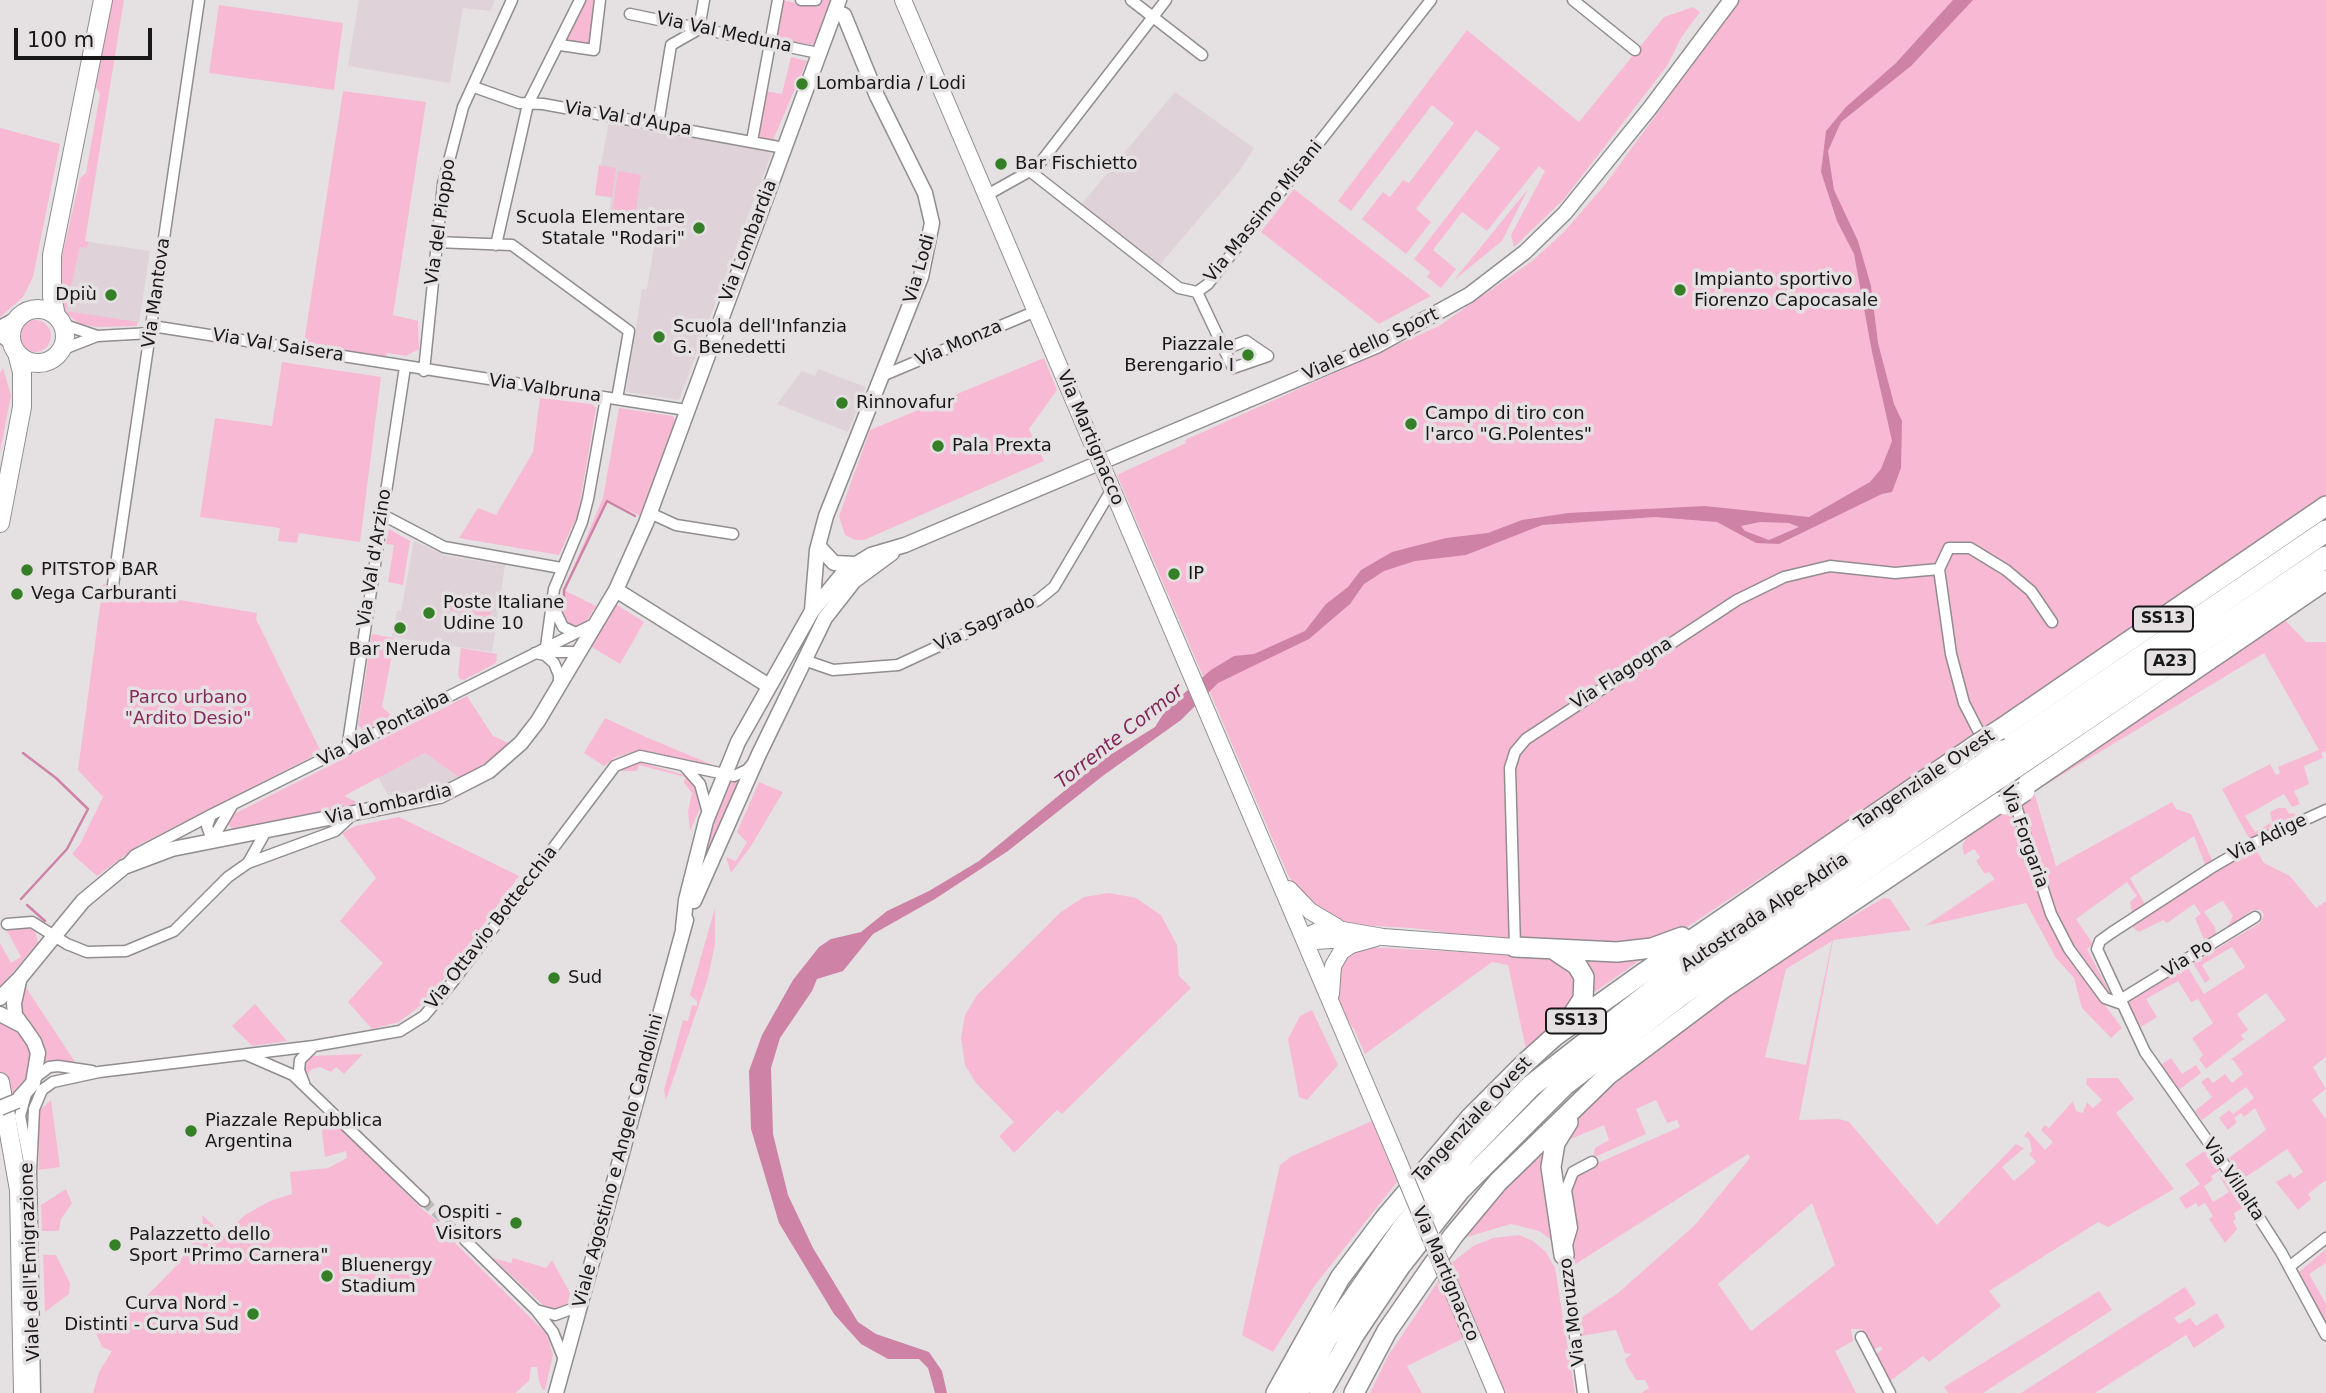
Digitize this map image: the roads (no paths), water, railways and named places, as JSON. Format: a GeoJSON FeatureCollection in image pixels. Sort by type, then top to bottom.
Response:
{"type":"FeatureCollection","features":[{"type":"Feature","properties":{"kind":"highway","name":"Tangenziale Ovest"},"geometry":{"type":"LineString","coordinates":[[1276,1393],[1340,1278],[1385,1218],[1471,1117],[1555,1036],[1721,918],[1990,780],[2013,765],[2326,506]]}},
{"type":"Feature","properties":{"kind":"highway","name":"Autostrada Alpe-Adria"},"geometry":{"type":"LineString","coordinates":[[2013,765],[2326,531]]}},
{"type":"Feature","properties":{"kind":"highway","name":"Autostrada Alpe-Adria"},"geometry":{"type":"LineString","coordinates":[[1297,1393],[1326,1339],[1403,1228],[1462,1157],[1531,1086],[1660,985],[1990,780],[2326,556]]}},
{"type":"Feature","properties":{"kind":"highway","name":"Tangenziale Ovest"},"geometry":{"type":"LineString","coordinates":[[2013,765],[2052,767],[2326,580]]}},
{"type":"Feature","properties":{"kind":"highway","name":"Tangenziale Ovest"},"geometry":{"type":"LineString","coordinates":[[1354,1393],[1387,1331],[1452,1236],[1499,1182],[1608,1074],[1725,987],[1795,940],[1990,780]]}},
{"type":"Feature","properties":{"kind":"highway","name":"Autostrada Alpe-Adria"},"geometry":{"type":"LineString","coordinates":[[1320,1393],[1353,1335],[1400,1265],[1459,1190],[1564,1085],[1682,994],[1990,780]]}},
{"type":"Feature","properties":{"kind":"highway"},"geometry":{"type":"LineString","coordinates":[[1966,832],[1990,780]]}},
{"type":"Feature","properties":{"kind":"highway"},"geometry":{"type":"LineString","coordinates":[[1795,940],[1818,932],[1871,896],[1887,893]]}},
{"type":"Feature","properties":{"kind":"highway"},"geometry":{"type":"LineString","coordinates":[[1515,947],[1617,952],[1644,949],[1675,940],[1721,918]]}},
{"type":"Feature","properties":{"kind":"highway"},"geometry":{"type":"LineString","coordinates":[[1552,949],[1577,965],[1584,977],[1585,991],[1580,1006],[1555,1036]]}},
{"type":"Feature","properties":{"kind":"highway"},"geometry":{"type":"LineString","coordinates":[[1564,1255],[1551,1154],[1562,1129],[1608,1074]]}},
{"type":"Feature","properties":{"kind":"main road"},"geometry":{"type":"LineString","coordinates":[[0,523],[22,407],[22,372],[12,331],[41,286],[52,255],[103,0]]}},
{"type":"Feature","properties":{"kind":"main road","name":"Via Martignacco"},"geometry":{"type":"LineString","coordinates":[[903,0],[1305,937],[1496,1393]]}},
{"type":"Feature","properties":{"kind":"main road"},"geometry":{"type":"LineString","coordinates":[[22,407],[45,361],[61,350],[64,340],[52,296],[52,255]]}},
{"type":"Feature","properties":{"kind":"main road"},"geometry":{"type":"LineString","coordinates":[[12,331],[42,309],[59,320]]}},
{"type":"Feature","properties":{"kind":"main road"},"geometry":{"type":"LineString","coordinates":[[12,331],[32,362],[45,361]]}},
{"type":"Feature","properties":{"kind":"main road","name":"Via Martignacco"},"geometry":{"type":"LineString","coordinates":[[1278,875],[1310,911],[1339,928]]}},
{"type":"Feature","properties":{"kind":"main road","name":"Via Martignacco"},"geometry":{"type":"LineString","coordinates":[[1305,937],[1318,928],[1339,928],[1383,937],[1515,947]]}},
{"type":"Feature","properties":{"kind":"main road","name":"Via Martignacco"},"geometry":{"type":"LineString","coordinates":[[1305,937],[1316,941],[1383,937]]}},
{"type":"Feature","properties":{"kind":"main road","name":"Via Martignacco"},"geometry":{"type":"LineString","coordinates":[[1331,1000],[1333,966],[1341,952],[1351,945],[1383,937]]}},
{"type":"Feature","properties":{"kind":"main road"},"geometry":{"type":"LineString","coordinates":[[0,1082],[19,1191],[23,1393]]}},
{"type":"Feature","properties":{"kind":"main road"},"geometry":{"type":"LineString","coordinates":[[0,1127],[9,1185],[13,1393]]}},
{"type":"Feature","properties":{"kind":"street","name":"Via Mantova"},"geometry":{"type":"LineString","coordinates":[[113,585],[200,0]]}},
{"type":"Feature","properties":{"kind":"street","name":"Via del Pioppo"},"geometry":{"type":"LineString","coordinates":[[424,371],[436,242],[450,155],[463,107],[512,0]]}},
{"type":"Feature","properties":{"kind":"street"},"geometry":{"type":"LineString","coordinates":[[496,245],[528,104],[560,45],[580,0]]}},
{"type":"Feature","properties":{"kind":"street"},"geometry":{"type":"LineString","coordinates":[[560,45],[593,50],[600,0]]}},
{"type":"Feature","properties":{"kind":"street"},"geometry":{"type":"LineString","coordinates":[[659,125],[671,45],[699,29],[704,0]]}},
{"type":"Feature","properties":{"kind":"street"},"geometry":{"type":"LineString","coordinates":[[752,141],[778,0]]}},
{"type":"Feature","properties":{"kind":"street"},"geometry":{"type":"LineString","coordinates":[[801,0],[817,0]]}},
{"type":"Feature","properties":{"kind":"street"},"geometry":{"type":"LineString","coordinates":[[1131,0],[1202,55]]}},
{"type":"Feature","properties":{"kind":"street"},"geometry":{"type":"LineString","coordinates":[[987,195],[1031,172],[1166,0]]}},
{"type":"Feature","properties":{"kind":"street","name":"Via Massimo Misani"},"geometry":{"type":"LineString","coordinates":[[1031,172],[1179,288],[1197,292],[1220,270],[1431,0]]}},
{"type":"Feature","properties":{"kind":"street"},"geometry":{"type":"LineString","coordinates":[[1573,0],[1635,50]]}},
{"type":"Feature","properties":{"kind":"street","name":"Viale dello Sport"},"geometry":{"type":"LineString","coordinates":[[825,594],[856,564],[1376,346],[1430,319],[1469,295],[1525,253],[1565,213],[1628,136],[1731,0]]}},
{"type":"Feature","properties":{"kind":"street","name":"Via Lombardia"},"geometry":{"type":"LineString","coordinates":[[0,998],[20,978],[83,901],[124,867],[154,854],[212,840],[440,796],[489,771],[521,743],[616,590],[650,513],[818,53],[839,5]]}},
{"type":"Feature","properties":{"kind":"street","name":"Via Lodi"},"geometry":{"type":"LineString","coordinates":[[818,615],[815,562],[835,491],[921,277],[932,223],[925,193],[877,96],[839,5]]}},
{"type":"Feature","properties":{"kind":"street","name":"Via Val Meduna"},"geometry":{"type":"LineString","coordinates":[[630,14],[818,53]]}},
{"type":"Feature","properties":{"kind":"street","name":"Via Val d'Aupa"},"geometry":{"type":"LineString","coordinates":[[474,86],[528,104],[784,148]]}},
{"type":"Feature","properties":{"kind":"street"},"geometry":{"type":"LineString","coordinates":[[436,242],[512,245],[629,331],[582,522],[561,568],[542,650],[554,663],[559,675],[559,685]]}},
{"type":"Feature","properties":{"kind":"street"},"geometry":{"type":"LineString","coordinates":[[1197,292],[1206,317],[1218,332],[1225,349]]}},
{"type":"Feature","properties":{"kind":"street","name":"Via Monza"},"geometry":{"type":"LineString","coordinates":[[882,376],[1036,312]]}},
{"type":"Feature","properties":{"kind":"street"},"geometry":{"type":"LineString","coordinates":[[59,320],[97,336]]}},
{"type":"Feature","properties":{"kind":"street","name":"Via Val Saisera"},"geometry":{"type":"LineString","coordinates":[[97,336],[151,330],[405,367]]}},
{"type":"Feature","properties":{"kind":"street"},"geometry":{"type":"LineString","coordinates":[[61,350],[97,336]]}},
{"type":"Feature","properties":{"kind":"street","name":"Via Valbruna"},"geometry":{"type":"LineString","coordinates":[[405,367],[687,410]]}},
{"type":"Feature","properties":{"kind":"street","name":"Via Val d'Arzino"},"geometry":{"type":"LineString","coordinates":[[347,749],[405,367]]}},
{"type":"Feature","properties":{"kind":"street","name":"Via Sagrado"},"geometry":{"type":"LineString","coordinates":[[804,660],[833,670],[898,664],[1038,600],[1054,587],[1110,486]]}},
{"type":"Feature","properties":{"kind":"street"},"geometry":{"type":"LineString","coordinates":[[650,513],[676,525],[733,534]]}},
{"type":"Feature","properties":{"kind":"street"},"geometry":{"type":"LineString","coordinates":[[383,515],[444,547],[561,568]]}},
{"type":"Feature","properties":{"kind":"street"},"geometry":{"type":"LineString","coordinates":[[822,542],[834,563],[856,564]]}},
{"type":"Feature","properties":{"kind":"street","name":"Via Lodi"},"geometry":{"type":"LineString","coordinates":[[818,615],[825,594],[822,542]]}},
{"type":"Feature","properties":{"kind":"street","name":"Viale dello Sport"},"geometry":{"type":"LineString","coordinates":[[769,687],[818,615],[854,580],[905,545]]}},
{"type":"Feature","properties":{"kind":"street"},"geometry":{"type":"LineString","coordinates":[[1939,569],[1949,548],[1970,548],[2020,581],[2039,600],[2052,622]]}},
{"type":"Feature","properties":{"kind":"street","name":"Via Flagogna"},"geometry":{"type":"LineString","coordinates":[[1515,947],[1510,768],[1515,752],[1526,739],[1737,600],[1776,580],[1803,570],[1830,566],[1895,573],[1939,569]]}},
{"type":"Feature","properties":{"kind":"street","name":"Via Forgaria"},"geometry":{"type":"LineString","coordinates":[[1939,569],[1951,654],[1959,688],[2016,806],[2051,914],[2069,949],[2105,998],[2121,1002]]}},
{"type":"Feature","properties":{"kind":"street"},"geometry":{"type":"LineString","coordinates":[[616,590],[787,696]]}},
{"type":"Feature","properties":{"kind":"street"},"geometry":{"type":"LineString","coordinates":[[552,600],[561,640],[579,652]]}},
{"type":"Feature","properties":{"kind":"street","name":"Viale dello Sport"},"geometry":{"type":"LineString","coordinates":[[787,696],[804,660],[818,615]]}},
{"type":"Feature","properties":{"kind":"street"},"geometry":{"type":"LineString","coordinates":[[559,622],[576,633]]}},
{"type":"Feature","properties":{"kind":"street","name":"Via Val Pontaiba"},"geometry":{"type":"LineString","coordinates":[[124,867],[135,855],[211,815],[596,623]]}},
{"type":"Feature","properties":{"kind":"street","name":"Via Val Pontaiba"},"geometry":{"type":"LineString","coordinates":[[542,650],[579,652]]}},
{"type":"Feature","properties":{"kind":"street","name":"Viale Agostino e Angelo Candolini"},"geometry":{"type":"LineString","coordinates":[[683,928],[686,900],[708,815],[738,742],[769,687]]}},
{"type":"Feature","properties":{"kind":"street","name":"Viale Agostino e Angelo Candolini"},"geometry":{"type":"LineString","coordinates":[[556,1393],[683,928],[787,696]]}},
{"type":"Feature","properties":{"kind":"street"},"geometry":{"type":"LineString","coordinates":[[724,775],[743,773],[759,754]]}},
{"type":"Feature","properties":{"kind":"street","name":"Via Ottavio Bottecchia"},"geometry":{"type":"LineString","coordinates":[[31,1172],[34,1111],[42,1090],[61,1079],[388,1035],[417,1021],[504,917],[615,766],[640,756],[724,775]]}},
{"type":"Feature","properties":{"kind":"street"},"geometry":{"type":"LineString","coordinates":[[682,765],[700,784],[708,815]]}},
{"type":"Feature","properties":{"kind":"street"},"geometry":{"type":"LineString","coordinates":[[212,840],[233,804]]}},
{"type":"Feature","properties":{"kind":"street","name":"Via Adige"},"geometry":{"type":"LineString","coordinates":[[2121,1002],[2097,949],[2100,941],[2252,844],[2326,810]]}},
{"type":"Feature","properties":{"kind":"street"},"geometry":{"type":"LineString","coordinates":[[211,815],[207,826],[212,840]]}},
{"type":"Feature","properties":{"kind":"street"},"geometry":{"type":"LineString","coordinates":[[8,924],[32,922],[75,948],[100,953],[126,951],[147,945],[182,925],[228,877],[248,863],[335,831],[352,815]]}},
{"type":"Feature","properties":{"kind":"street"},"geometry":{"type":"LineString","coordinates":[[226,818],[227,829],[237,836]]}},
{"type":"Feature","properties":{"kind":"street"},"geometry":{"type":"LineString","coordinates":[[248,863],[266,831]]}},
{"type":"Feature","properties":{"kind":"street","name":"Via Po"},"geometry":{"type":"LineString","coordinates":[[2121,1002],[2255,917]]}},
{"type":"Feature","properties":{"kind":"street","name":"Via Lombardia"},"geometry":{"type":"LineString","coordinates":[[20,978],[14,1003],[15,1015],[37,1049],[36,1077]]}},
{"type":"Feature","properties":{"kind":"street","name":"Via Villalta"},"geometry":{"type":"LineString","coordinates":[[2121,1002],[2132,1030],[2235,1180],[2289,1267],[2326,1335]]}},
{"type":"Feature","properties":{"kind":"street"},"geometry":{"type":"LineString","coordinates":[[0,1014],[23,1026]]}},
{"type":"Feature","properties":{"kind":"street"},"geometry":{"type":"LineString","coordinates":[[306,1086],[299,1070],[300,1060],[314,1046]]}},
{"type":"Feature","properties":{"kind":"street"},"geometry":{"type":"LineString","coordinates":[[245,1054],[284,1069],[306,1086],[424,1200]]}},
{"type":"Feature","properties":{"kind":"street","name":"Via Ottavio Bottecchia"},"geometry":{"type":"LineString","coordinates":[[36,1077],[58,1066],[99,1072]]}},
{"type":"Feature","properties":{"kind":"street"},"geometry":{"type":"LineString","coordinates":[[0,1108],[22,1097],[36,1077]]}},
{"type":"Feature","properties":{"kind":"street","name":"Viale dell'Emigrazione"},"geometry":{"type":"LineString","coordinates":[[22,1097],[20,1116],[31,1172],[35,1393]]}},
{"type":"Feature","properties":{"kind":"street","name":"Via Moruzzo"},"geometry":{"type":"LineString","coordinates":[[1583,1393],[1564,1255],[1572,1228],[1566,1185],[1573,1172],[1592,1162]]}},
{"type":"Feature","properties":{"kind":"street"},"geometry":{"type":"LineString","coordinates":[[2289,1267],[2326,1238]]}},
{"type":"Feature","properties":{"kind":"street"},"geometry":{"type":"LineString","coordinates":[[465,1240],[536,1310],[552,1332],[565,1362]]}},
{"type":"Feature","properties":{"kind":"street"},"geometry":{"type":"LineString","coordinates":[[536,1310],[555,1315],[580,1306]]}},
{"type":"Feature","properties":{"kind":"street"},"geometry":{"type":"LineString","coordinates":[[1861,1337],[1890,1393]]}},
{"type":"Feature","properties":{"kind":"waterway"},"geometry":{"type":"LineString","coordinates":[[564,609],[564,590],[607,501],[635,516]]}},
{"type":"Feature","properties":{"kind":"waterway"},"geometry":{"type":"LineString","coordinates":[[21,899],[67,849],[88,809],[56,778],[23,753]]}},
{"type":"Feature","properties":{"kind":"waterway"},"geometry":{"type":"LineString","coordinates":[[27,905],[45,921]]}},
{"type":"Feature","properties":{"kind":"tunnel"},"geometry":{"type":"LineString","coordinates":[[424,1201],[465,1240]]}},
{"type":"Feature","properties":{"kind":"place","name":"Lombardia / Lodi"},"geometry":{"type":"Point","coordinates":[802,84]}},
{"type":"Feature","properties":{"kind":"place","name":"Bar Fischietto"},"geometry":{"type":"Point","coordinates":[1001,164]}},
{"type":"Feature","properties":{"kind":"place","name":"Scuola Elementare Statale \"Rodari\""},"geometry":{"type":"Point","coordinates":[699,228]}},
{"type":"Feature","properties":{"kind":"place","name":"Impianto sportivo Fiorenzo Capocasale"},"geometry":{"type":"Point","coordinates":[1680,290]}},
{"type":"Feature","properties":{"kind":"place","name":"Dpiù"},"geometry":{"type":"Point","coordinates":[111,295]}},
{"type":"Feature","properties":{"kind":"place","name":"Scuola dell'Infanzia G. Benedetti"},"geometry":{"type":"Point","coordinates":[659,337]}},
{"type":"Feature","properties":{"kind":"place","name":"Piazzale Berengario I"},"geometry":{"type":"Point","coordinates":[1248,355]}},
{"type":"Feature","properties":{"kind":"place","name":"Rinnovafur"},"geometry":{"type":"Point","coordinates":[842,403]}},
{"type":"Feature","properties":{"kind":"place","name":"Campo di tiro con l'arco \"G.Polentes\""},"geometry":{"type":"Point","coordinates":[1411,424]}},
{"type":"Feature","properties":{"kind":"place","name":"Pala Prexta"},"geometry":{"type":"Point","coordinates":[938,446]}},
{"type":"Feature","properties":{"kind":"place","name":"PITSTOP BAR"},"geometry":{"type":"Point","coordinates":[27,570]}},
{"type":"Feature","properties":{"kind":"place","name":"IP"},"geometry":{"type":"Point","coordinates":[1174,574]}},
{"type":"Feature","properties":{"kind":"place","name":"Vega Carburanti"},"geometry":{"type":"Point","coordinates":[17,594]}},
{"type":"Feature","properties":{"kind":"place","name":"Poste Italiane Udine 10"},"geometry":{"type":"Point","coordinates":[429,613]}},
{"type":"Feature","properties":{"kind":"place","name":"Bar Neruda"},"geometry":{"type":"Point","coordinates":[400,628]}},
{"type":"Feature","properties":{"kind":"place","name":"Sud"},"geometry":{"type":"Point","coordinates":[554,978]}},
{"type":"Feature","properties":{"kind":"place","name":"Piazzale Repubblica Argentina"},"geometry":{"type":"Point","coordinates":[191,1131]}},
{"type":"Feature","properties":{"kind":"place","name":"Ospiti - Visitors"},"geometry":{"type":"Point","coordinates":[516,1223]}},
{"type":"Feature","properties":{"kind":"place","name":"Palazzetto dello Sport \"Primo Carnera\""},"geometry":{"type":"Point","coordinates":[115,1245]}},
{"type":"Feature","properties":{"kind":"place","name":"Bluenergy Stadium"},"geometry":{"type":"Point","coordinates":[327,1276]}},
{"type":"Feature","properties":{"kind":"place","name":"Curva Nord - Distinti - Curva Sud"},"geometry":{"type":"Point","coordinates":[253,1314]}},
{"type":"Feature","properties":{"kind":"park label","name":"Parco urbano \"Ardito Desio\""},"geometry":{"type":"Point","coordinates":[188,708]}},
{"type":"Feature","properties":{"kind":"water label","name":"Torrente Cormor"},"geometry":{"type":"Point","coordinates":[1120,737]}}]}
